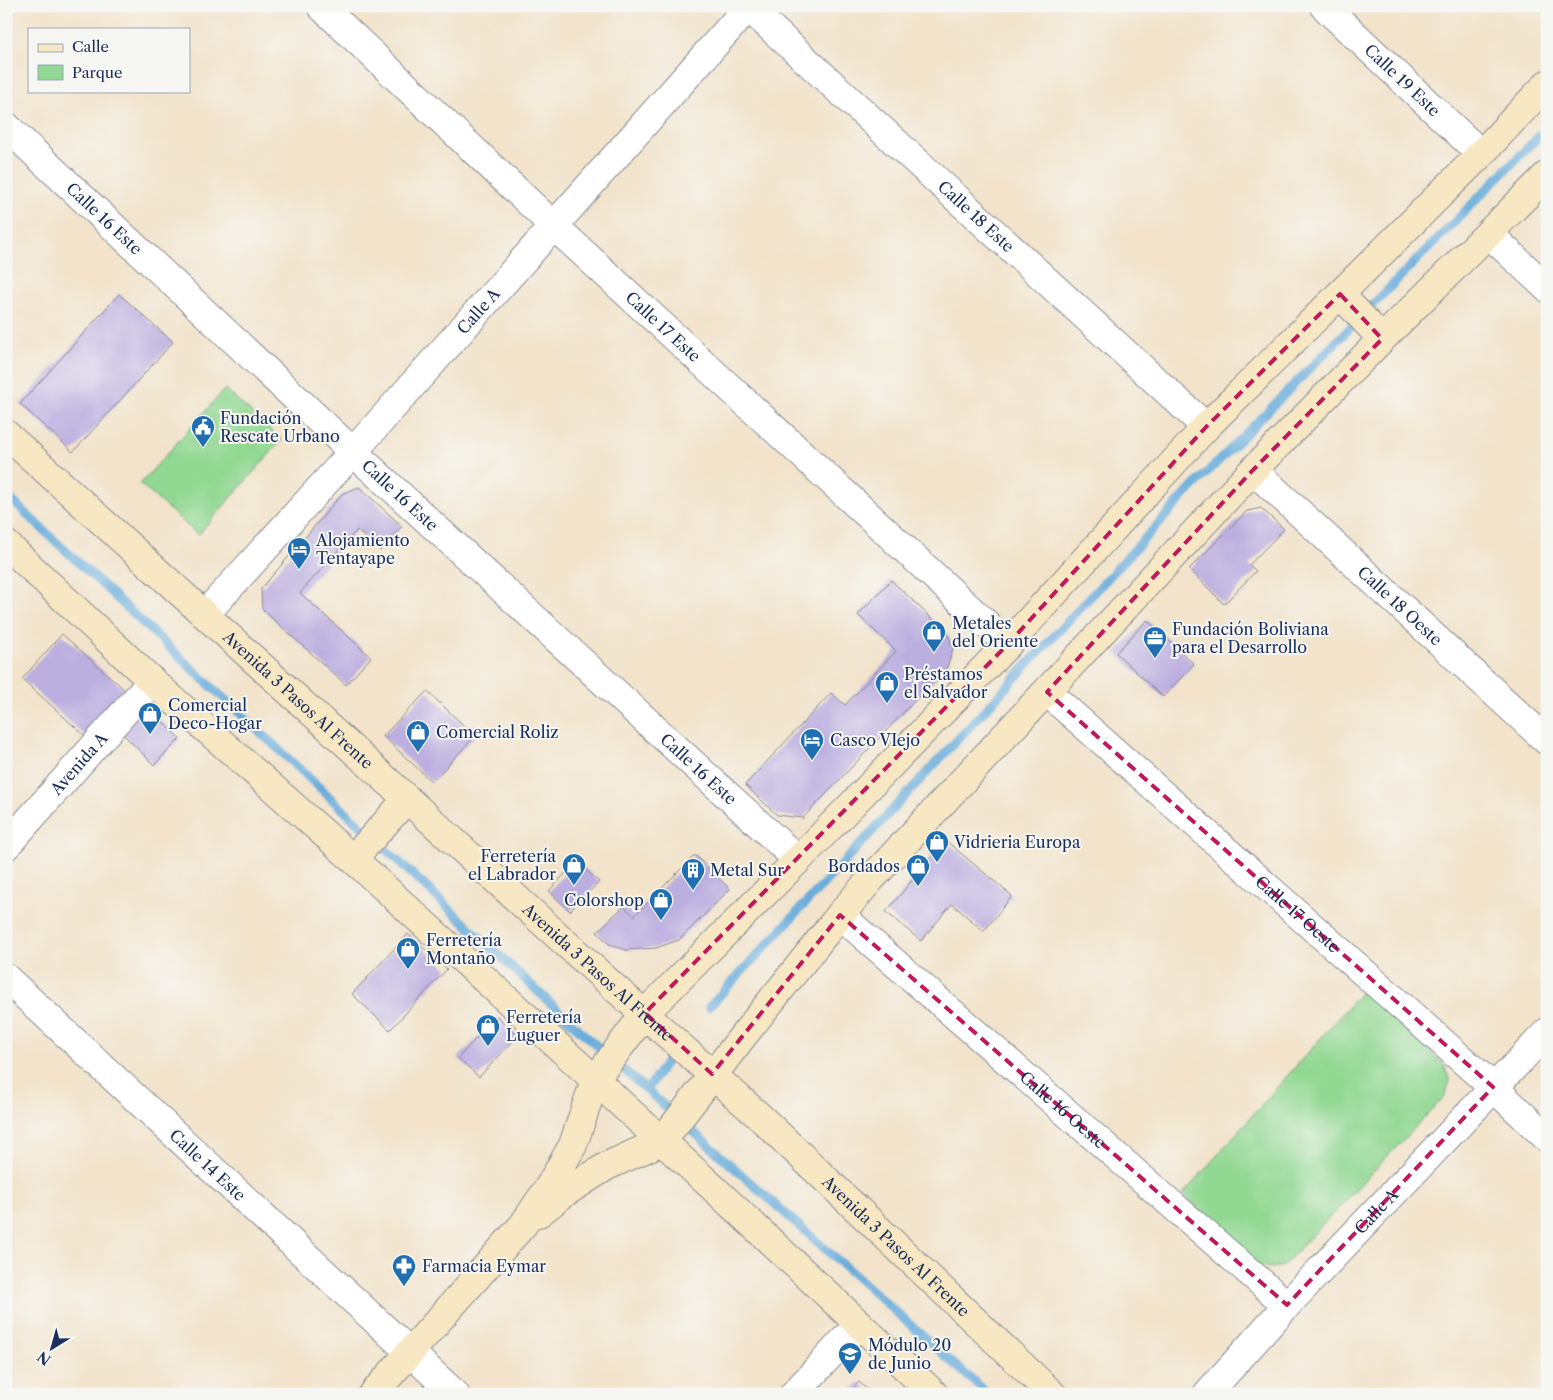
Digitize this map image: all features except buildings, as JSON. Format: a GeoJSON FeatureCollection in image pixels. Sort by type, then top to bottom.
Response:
{"type":"FeatureCollection","features":[{"type":"Feature","properties":{"kind":"main road"},"geometry":{"type":"LineString","coordinates":[[373,1394],[523,1225],[549,1187],[573,1145],[598,1077],[645,1013],[798,860],[1008,644],[1206,427],[1343,297],[1547,84]]}},
{"type":"Feature","properties":{"kind":"main road"},"geometry":{"type":"LineString","coordinates":[[523,1225],[566,1192],[608,1166],[665,1136],[712,1074],[840,915],[871,880],[1379,336],[1489,234],[1547,175]]}},
{"type":"Feature","properties":{"kind":"main road"},"geometry":{"type":"LineString","coordinates":[[1343,297],[1379,336]]}},
{"type":"Feature","properties":{"kind":"main road","name":"Avenida 3 Pasos Al Frente"},"geometry":{"type":"LineString","coordinates":[[6,434],[760,1117],[1052,1394]]}},
{"type":"Feature","properties":{"kind":"main road"},"geometry":{"type":"LineString","coordinates":[[6,544],[152,681],[357,854],[598,1077],[665,1136],[934,1394]]}},
{"type":"Feature","properties":{"kind":"main road"},"geometry":{"type":"LineString","coordinates":[[357,854],[407,799]]}},
{"type":"Feature","properties":{"kind":"street","name":"Calle 17 Este"},"geometry":{"type":"LineString","coordinates":[[321,6],[554,226],[1008,644]]}},
{"type":"Feature","properties":{"kind":"street","name":"Calle 19 Este"},"geometry":{"type":"LineString","coordinates":[[1324,6],[1481,154]]}},
{"type":"Feature","properties":{"kind":"street","name":"Calle A"},"geometry":{"type":"LineString","coordinates":[[205,614],[353,452],[748,7]]}},
{"type":"Feature","properties":{"kind":"street","name":"Calle 18 Este"},"geometry":{"type":"LineString","coordinates":[[748,7],[1206,427]]}},
{"type":"Feature","properties":{"kind":"street","name":"Calle 16 Este"},"geometry":{"type":"LineString","coordinates":[[6,126],[353,452],[798,860]]}},
{"type":"Feature","properties":{"kind":"street"},"geometry":{"type":"LineString","coordinates":[[1489,234],[1547,288]]}},
{"type":"Feature","properties":{"kind":"street","name":"Calle 18 Oeste"},"geometry":{"type":"LineString","coordinates":[[1253,470],[1547,741]]}},
{"type":"Feature","properties":{"kind":"street","name":"Avenida A"},"geometry":{"type":"LineString","coordinates":[[6,846],[152,681]]}},
{"type":"Feature","properties":{"kind":"street","name":"Calle 17 Oeste"},"geometry":{"type":"LineString","coordinates":[[1047,692],[1547,1138]]}},
{"type":"Feature","properties":{"kind":"street","name":"Calle 16 Oeste"},"geometry":{"type":"LineString","coordinates":[[840,915],[1287,1305]]}},
{"type":"Feature","properties":{"kind":"street","name":"Calle 14 Este"},"geometry":{"type":"LineString","coordinates":[[6,978],[455,1394]]}},
{"type":"Feature","properties":{"kind":"street","name":"Calle A"},"geometry":{"type":"LineString","coordinates":[[1207,1394],[1287,1305],[1547,1032]]}},
{"type":"Feature","properties":{"kind":"street"},"geometry":{"type":"LineString","coordinates":[[794,1394],[859,1324]]}},
{"type":"Feature","properties":{"kind":"highlighted area"},"geometry":{"type":"Polygon","coordinates":[[[1340,294],[1382,339],[1253,470],[1047,692],[1493,1087],[1287,1305],[840,915],[712,1074],[645,1013],[1008,644],[1206,427],[1340,294]]]}},
{"type":"Feature","properties":{"kind":"green space"},"geometry":{"type":"Polygon","coordinates":[[[225,389],[282,440],[198,535],[140,484],[225,389]]]}},
{"type":"Feature","properties":{"kind":"green space"},"geometry":{"type":"Polygon","coordinates":[[[1364,989],[1444,1065],[1450,1081],[1445,1096],[1283,1266],[1272,1268],[1258,1266],[1183,1194],[1364,989]]]}},
{"type":"Feature","properties":{"kind":"waterway"},"geometry":{"type":"LineString","coordinates":[[709,1007],[1187,493],[1547,128]]}},
{"type":"Feature","properties":{"kind":"waterway"},"geometry":{"type":"LineString","coordinates":[[6,495],[577,1028],[988,1394]]}},
{"type":"Feature","properties":{"kind":"waterway"},"geometry":{"type":"LineString","coordinates":[[647,1090],[669,1058]]}},
{"type":"Feature","properties":{"kind":"place","name":"Fundación Rescate Urbano"},"geometry":{"type":"Point","coordinates":[203,448]}},
{"type":"Feature","properties":{"kind":"place","name":"Alojamiento Tentayape"},"geometry":{"type":"Point","coordinates":[299,570]}},
{"type":"Feature","properties":{"kind":"place","name":"Metales del Oriente"},"geometry":{"type":"Point","coordinates":[934,653]}},
{"type":"Feature","properties":{"kind":"place","name":"Fundación Boliviana para el Desarrollo"},"geometry":{"type":"Point","coordinates":[1155,659]}},
{"type":"Feature","properties":{"kind":"place","name":"Préstamos el Salvador"},"geometry":{"type":"Point","coordinates":[887,704]}},
{"type":"Feature","properties":{"kind":"place","name":"Comercial Deco-Hogar"},"geometry":{"type":"Point","coordinates":[150,735]}},
{"type":"Feature","properties":{"kind":"place","name":"Comercial Roliz"},"geometry":{"type":"Point","coordinates":[418,753]}},
{"type":"Feature","properties":{"kind":"place","name":"Casco VIejo"},"geometry":{"type":"Point","coordinates":[812,761]}},
{"type":"Feature","properties":{"kind":"place","name":"Vidrieria Europa"},"geometry":{"type":"Point","coordinates":[937,863]}},
{"type":"Feature","properties":{"kind":"place","name":"Ferretería el Labrador"},"geometry":{"type":"Point","coordinates":[574,886]}},
{"type":"Feature","properties":{"kind":"place","name":"Bordados"},"geometry":{"type":"Point","coordinates":[918,887]}},
{"type":"Feature","properties":{"kind":"place","name":"Metal Sur"},"geometry":{"type":"Point","coordinates":[693,891]}},
{"type":"Feature","properties":{"kind":"place","name":"Colorshop"},"geometry":{"type":"Point","coordinates":[661,921]}},
{"type":"Feature","properties":{"kind":"place","name":"Ferretería Montaño"},"geometry":{"type":"Point","coordinates":[408,970]}},
{"type":"Feature","properties":{"kind":"place","name":"Ferretería Luguer"},"geometry":{"type":"Point","coordinates":[488,1047]}},
{"type":"Feature","properties":{"kind":"place","name":"Farmacia Eymar"},"geometry":{"type":"Point","coordinates":[404,1287]}},
{"type":"Feature","properties":{"kind":"place","name":"Módulo 20 de Junio"},"geometry":{"type":"Point","coordinates":[850,1375]}}]}
